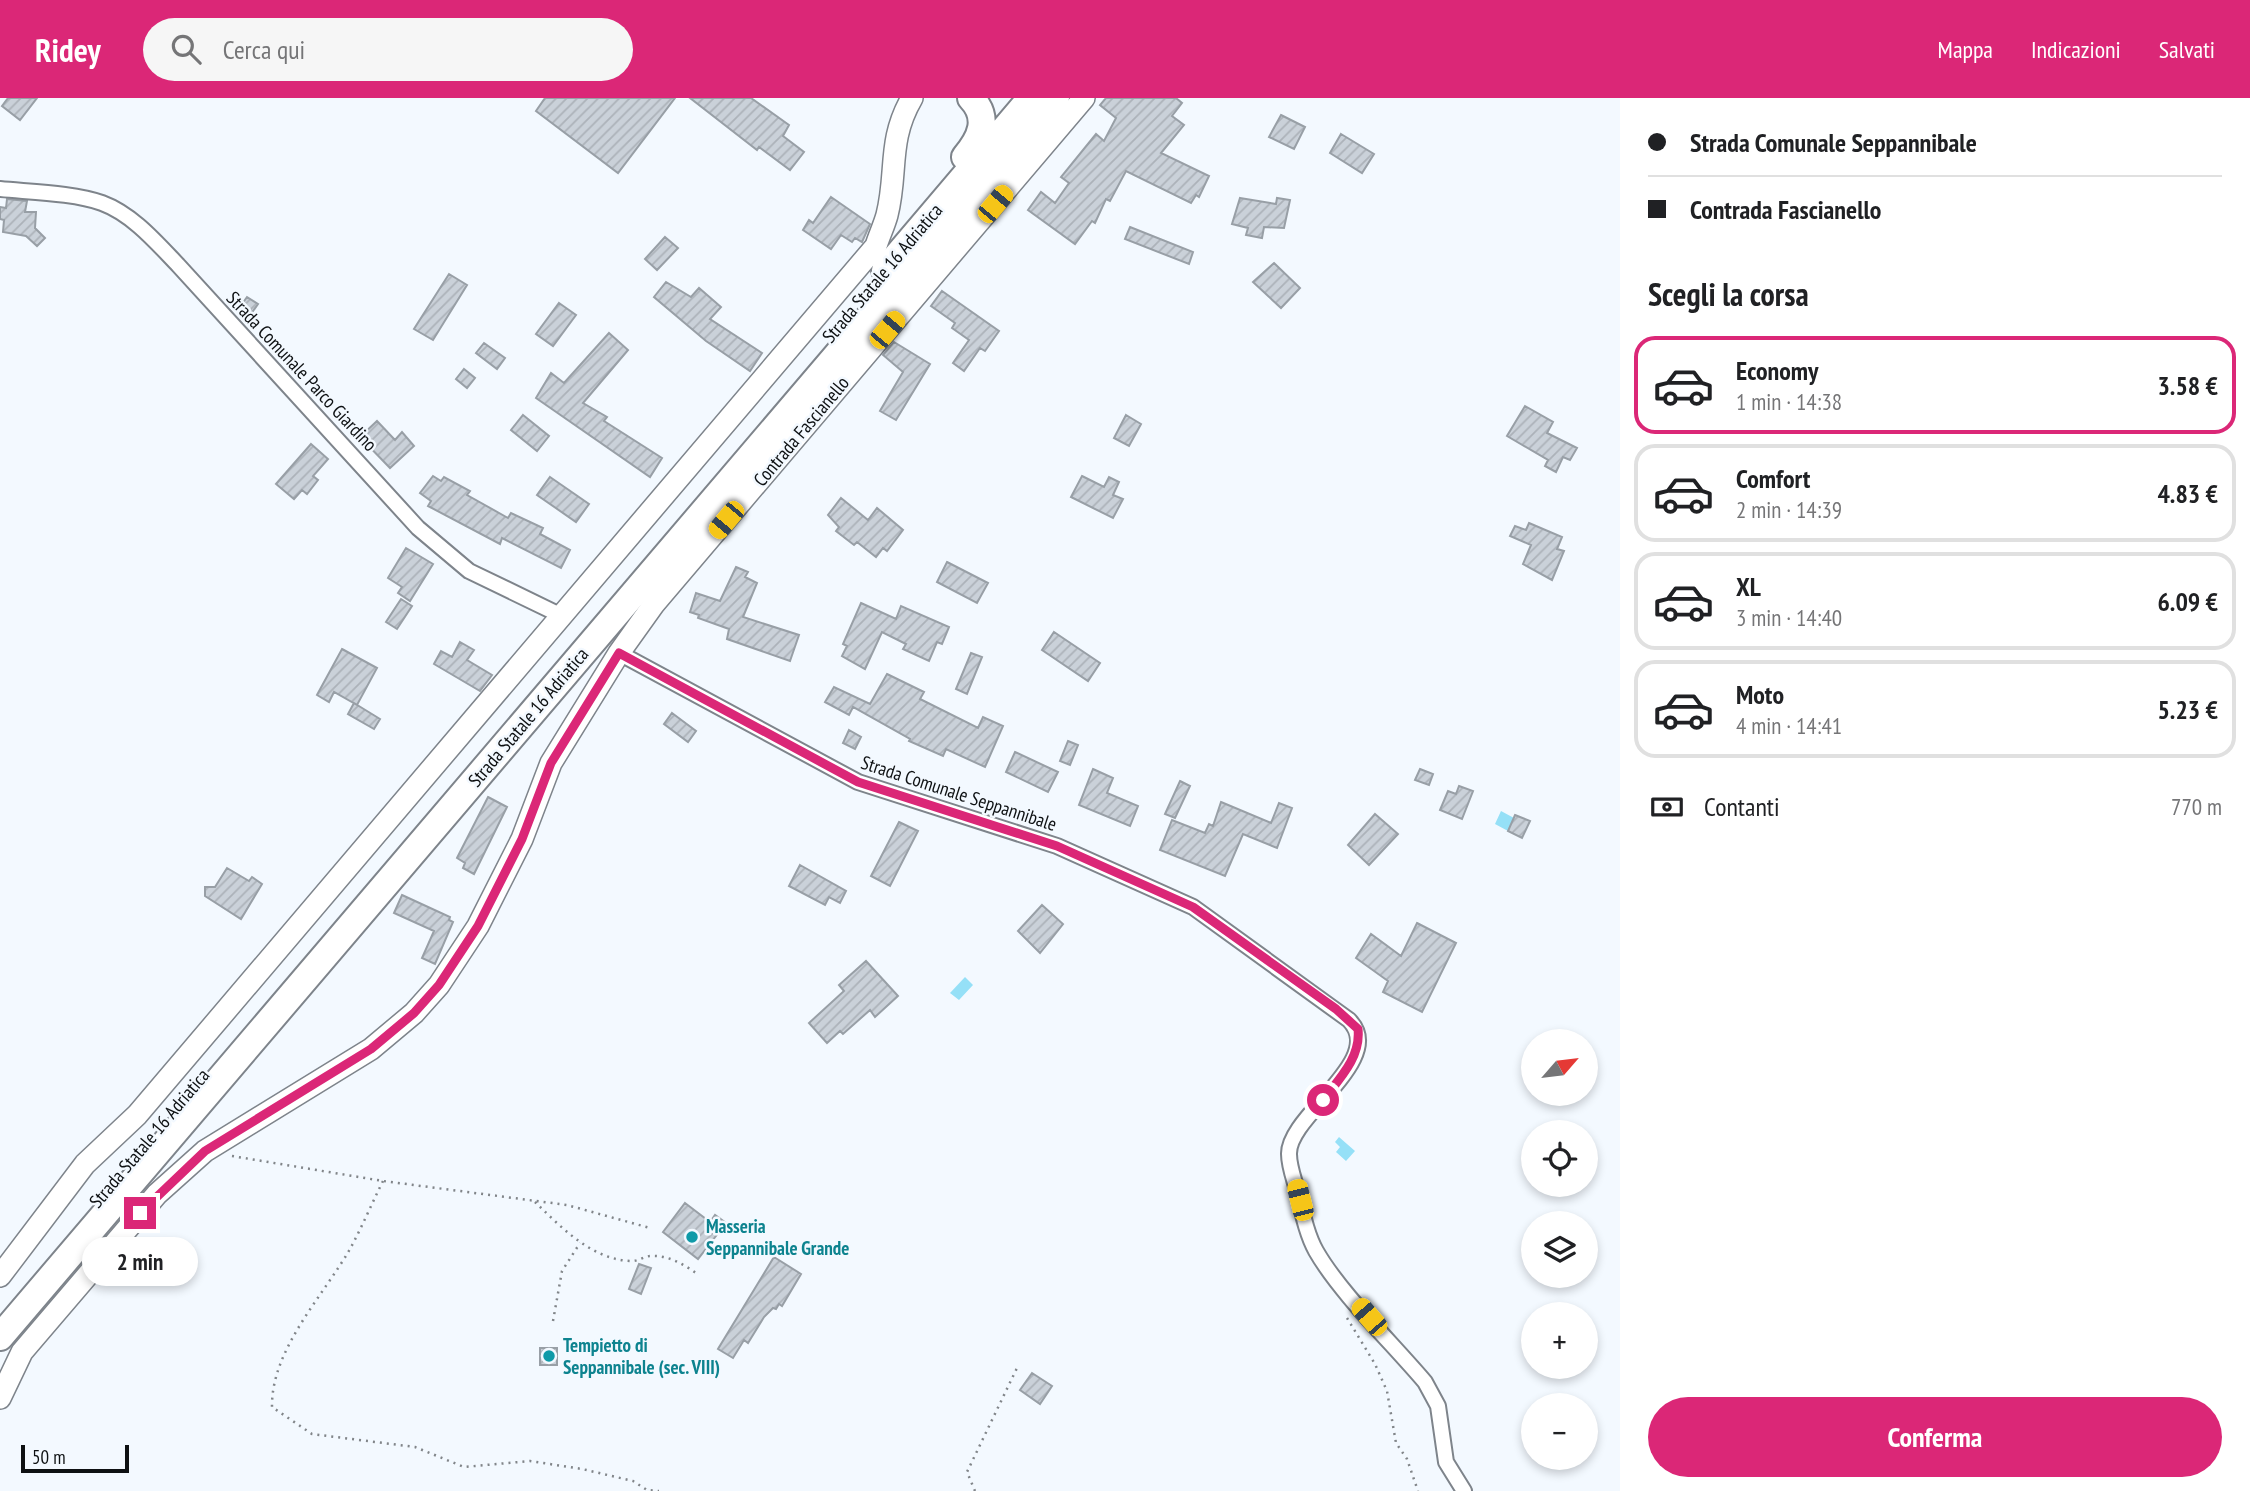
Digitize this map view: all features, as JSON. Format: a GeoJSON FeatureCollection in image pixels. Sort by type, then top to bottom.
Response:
{"type":"FeatureCollection","features":[{"type":"Feature","properties":{"kind":"highway"},"geometry":{"type":"LineString","coordinates":[[920,229],[932,198],[976,144],[983,125],[979,106],[971,98]]}},
{"type":"Feature","properties":{"kind":"highway","name":"Strada Statale 16 Adriatica"},"geometry":{"type":"LineString","coordinates":[[0,1314],[1031,98]]}},
{"type":"Feature","properties":{"kind":"highway","name":"Strada Statale 16 Adriatica"},"geometry":{"type":"LineString","coordinates":[[0,1337],[1056,98]]}},
{"type":"Feature","properties":{"kind":"street"},"geometry":{"type":"LineString","coordinates":[[0,1276],[85,1164],[137,1115],[876,246],[887,214],[895,141],[901,117],[912,98]]}},
{"type":"Feature","properties":{"kind":"street","name":"Contrada Fascianello"},"geometry":{"type":"LineString","coordinates":[[0,1398],[22,1352],[157,1194],[205,1151],[371,1049],[414,1013],[439,985],[478,926],[522,839],[551,763],[619,653],[654,604],[1084,98]]}},
{"type":"Feature","properties":{"kind":"street","name":"Strada Comunale Parco Giardino"},"geometry":{"type":"LineString","coordinates":[[0,189],[100,202],[117,210],[146,233],[178,265],[418,528],[468,571],[562,616]]}},
{"type":"Feature","properties":{"kind":"street","name":"Strada Comunale Seppannibale"},"geometry":{"type":"LineString","coordinates":[[619,653],[858,782],[1057,846],[1182,902],[1349,1020],[1358,1029],[1360,1045],[1351,1063],[1297,1135],[1288,1152],[1293,1173],[1315,1251],[1425,1382],[1438,1406],[1446,1462],[1464,1491]]}},
{"type":"Feature","properties":{"kind":"path"},"geometry":{"type":"LineString","coordinates":[[205,1151],[383,1181],[567,1205],[650,1228]]}},
{"type":"Feature","properties":{"kind":"path"},"geometry":{"type":"LineString","coordinates":[[383,1181],[350,1249],[296,1330],[271,1390],[272,1407],[312,1434],[415,1447],[464,1467],[530,1461],[634,1481],[647,1490],[659,1491]]}},
{"type":"Feature","properties":{"kind":"path"},"geometry":{"type":"LineString","coordinates":[[533,1200],[580,1242],[616,1259],[633,1262],[651,1256],[676,1260],[696,1273]]}},
{"type":"Feature","properties":{"kind":"path"},"geometry":{"type":"LineString","coordinates":[[553,1321],[562,1271],[580,1242]]}},
{"type":"Feature","properties":{"kind":"path"},"geometry":{"type":"LineString","coordinates":[[1345,1315],[1375,1364],[1387,1391],[1396,1443],[1407,1459],[1418,1491]]}},
{"type":"Feature","properties":{"kind":"path"},"geometry":{"type":"LineString","coordinates":[[975,1491],[967,1472],[1017,1368]]}},
{"type":"Feature","properties":{"kind":"water"},"geometry":{"type":"Polygon","coordinates":[[[1501,811],[1514,818],[1508,831],[1495,824],[1501,811]]]}},
{"type":"Feature","properties":{"kind":"water"},"geometry":{"type":"Polygon","coordinates":[[[965,977],[973,985],[959,1000],[950,993],[965,977]]]}},
{"type":"Feature","properties":{"kind":"water"},"geometry":{"type":"Polygon","coordinates":[[[1339,1137],[1355,1151],[1346,1161],[1336,1152],[1340,1147],[1335,1142],[1339,1137]]]}},
{"type":"Feature","properties":{"kind":"building"},"geometry":{"type":"Polygon","coordinates":[[[8,98],[37,98],[20,120],[2,106],[8,98]]]}},
{"type":"Feature","properties":{"kind":"building"},"geometry":{"type":"Polygon","coordinates":[[[545,98],[675,98],[618,173],[536,111],[545,98]]]}},
{"type":"Feature","properties":{"kind":"building"},"geometry":{"type":"Polygon","coordinates":[[[690,98],[751,98],[789,125],[783,136],[804,152],[790,170],[759,147],[757,150],[690,98]]]}},
{"type":"Feature","properties":{"kind":"building"},"geometry":{"type":"Polygon","coordinates":[[[1106,98],[1176,98],[1182,103],[1172,116],[1184,125],[1161,153],[1209,176],[1199,197],[1196,195],[1191,203],[1126,171],[1110,201],[1106,199],[1095,223],[1092,221],[1075,244],[1028,210],[1041,192],[1055,203],[1069,183],[1061,177],[1096,134],[1104,141],[1116,118],[1100,105],[1106,98]]]}},
{"type":"Feature","properties":{"kind":"building"},"geometry":{"type":"Polygon","coordinates":[[[1281,115],[1305,127],[1294,149],[1269,137],[1281,115]]]}},
{"type":"Feature","properties":{"kind":"building"},"geometry":{"type":"Polygon","coordinates":[[[1341,134],[1374,154],[1362,173],[1330,153],[1341,134]]]}},
{"type":"Feature","properties":{"kind":"building"},"geometry":{"type":"Polygon","coordinates":[[[831,197],[870,224],[862,242],[855,238],[852,242],[841,235],[831,249],[803,230],[809,220],[813,223],[831,197]]]}},
{"type":"Feature","properties":{"kind":"building"},"geometry":{"type":"Polygon","coordinates":[[[1240,198],[1276,204],[1277,198],[1290,200],[1284,228],[1264,227],[1262,238],[1246,235],[1248,228],[1232,224],[1240,198]]]}},
{"type":"Feature","properties":{"kind":"building"},"geometry":{"type":"Polygon","coordinates":[[[7,199],[27,201],[25,212],[36,212],[35,228],[45,238],[37,246],[26,236],[3,232],[4,220],[0,219],[0,207],[6,208],[7,199]]]}},
{"type":"Feature","properties":{"kind":"building"},"geometry":{"type":"Polygon","coordinates":[[[1130,227],[1193,252],[1189,264],[1125,239],[1130,227]]]}},
{"type":"Feature","properties":{"kind":"building"},"geometry":{"type":"Polygon","coordinates":[[[665,237],[678,248],[657,270],[645,259],[665,237]]]}},
{"type":"Feature","properties":{"kind":"building"},"geometry":{"type":"Polygon","coordinates":[[[1274,263],[1300,288],[1281,308],[1253,282],[1274,263]]]}},
{"type":"Feature","properties":{"kind":"building"},"geometry":{"type":"Polygon","coordinates":[[[449,274],[467,285],[433,340],[414,329],[449,274]]]}},
{"type":"Feature","properties":{"kind":"building"},"geometry":{"type":"Polygon","coordinates":[[[666,282],[691,297],[699,288],[721,307],[710,319],[762,353],[750,371],[706,341],[654,297],[666,282]]]}},
{"type":"Feature","properties":{"kind":"building"},"geometry":{"type":"Polygon","coordinates":[[[942,291],[999,331],[985,351],[980,348],[964,371],[953,363],[969,340],[952,328],[955,323],[931,306],[942,291]]]}},
{"type":"Feature","properties":{"kind":"building"},"geometry":{"type":"Polygon","coordinates":[[[247,297],[258,304],[251,314],[240,307],[247,297]]]}},
{"type":"Feature","properties":{"kind":"building"},"geometry":{"type":"Polygon","coordinates":[[[559,303],[576,315],[553,346],[536,334],[559,303]]]}},
{"type":"Feature","properties":{"kind":"building"},"geometry":{"type":"Polygon","coordinates":[[[609,333],[628,350],[583,403],[607,417],[604,421],[662,458],[650,477],[536,398],[551,373],[564,383],[609,333]]]}},
{"type":"Feature","properties":{"kind":"building"},"geometry":{"type":"Polygon","coordinates":[[[894,342],[930,364],[896,420],[880,411],[903,372],[883,355],[894,342]]]}},
{"type":"Feature","properties":{"kind":"building"},"geometry":{"type":"Polygon","coordinates":[[[484,343],[505,358],[497,369],[476,353],[484,343]]]}},
{"type":"Feature","properties":{"kind":"building"},"geometry":{"type":"Polygon","coordinates":[[[464,369],[475,378],[467,388],[456,379],[464,369]]]}},
{"type":"Feature","properties":{"kind":"building"},"geometry":{"type":"Polygon","coordinates":[[[1525,406],[1553,422],[1547,433],[1577,448],[1570,460],[1563,457],[1556,472],[1545,466],[1548,460],[1507,436],[1525,406]]]}},
{"type":"Feature","properties":{"kind":"building"},"geometry":{"type":"Polygon","coordinates":[[[523,415],[549,436],[537,451],[511,430],[523,415]]]}},
{"type":"Feature","properties":{"kind":"building"},"geometry":{"type":"Polygon","coordinates":[[[1126,415],[1141,424],[1129,446],[1114,438],[1126,415]]]}},
{"type":"Feature","properties":{"kind":"building"},"geometry":{"type":"Polygon","coordinates":[[[377,421],[395,440],[402,432],[414,446],[390,468],[360,437],[377,421]]]}},
{"type":"Feature","properties":{"kind":"building"},"geometry":{"type":"Polygon","coordinates":[[[311,444],[328,459],[313,476],[318,480],[307,494],[302,490],[294,499],[276,484],[311,444]]]}},
{"type":"Feature","properties":{"kind":"building"},"geometry":{"type":"Polygon","coordinates":[[[433,476],[441,481],[444,477],[470,491],[467,495],[508,518],[511,513],[543,528],[540,534],[570,550],[561,568],[502,538],[500,544],[428,506],[431,501],[420,493],[433,476]]]}},
{"type":"Feature","properties":{"kind":"building"},"geometry":{"type":"Polygon","coordinates":[[[1082,476],[1104,487],[1109,477],[1119,482],[1113,495],[1123,499],[1113,518],[1071,497],[1082,476]]]}},
{"type":"Feature","properties":{"kind":"building"},"geometry":{"type":"Polygon","coordinates":[[[550,477],[589,504],[576,522],[537,495],[550,477]]]}},
{"type":"Feature","properties":{"kind":"building"},"geometry":{"type":"Polygon","coordinates":[[[841,498],[868,520],[877,508],[903,530],[887,551],[883,548],[876,557],[857,542],[854,545],[836,531],[839,527],[828,515],[841,498]]]}},
{"type":"Feature","properties":{"kind":"building"},"geometry":{"type":"Polygon","coordinates":[[[1529,523],[1562,537],[1557,549],[1564,551],[1552,580],[1523,564],[1531,545],[1510,536],[1515,526],[1526,530],[1529,523]]]}},
{"type":"Feature","properties":{"kind":"building"},"geometry":{"type":"Polygon","coordinates":[[[406,548],[433,564],[410,601],[398,593],[402,587],[388,578],[406,548]]]}},
{"type":"Feature","properties":{"kind":"building"},"geometry":{"type":"Polygon","coordinates":[[[947,562],[988,583],[977,603],[937,582],[947,562]]]}},
{"type":"Feature","properties":{"kind":"building"},"geometry":{"type":"Polygon","coordinates":[[[736,567],[748,572],[745,577],[757,583],[743,617],[799,635],[790,661],[727,639],[729,629],[698,618],[699,615],[690,612],[696,593],[720,601],[736,567]]]}},
{"type":"Feature","properties":{"kind":"building"},"geometry":{"type":"Polygon","coordinates":[[[401,599],[412,606],[397,629],[386,622],[401,599]]]}},
{"type":"Feature","properties":{"kind":"building"},"geometry":{"type":"Polygon","coordinates":[[[861,603],[896,619],[901,606],[949,627],[942,644],[937,642],[929,661],[903,649],[906,644],[882,632],[865,669],[842,656],[847,646],[843,644],[861,603]]]}},
{"type":"Feature","properties":{"kind":"building"},"geometry":{"type":"Polygon","coordinates":[[[1054,632],[1100,663],[1088,681],[1042,650],[1054,632]]]}},
{"type":"Feature","properties":{"kind":"building"},"geometry":{"type":"Polygon","coordinates":[[[460,642],[474,650],[467,660],[492,675],[480,691],[434,664],[441,651],[452,657],[460,642]]]}},
{"type":"Feature","properties":{"kind":"building"},"geometry":{"type":"Polygon","coordinates":[[[342,649],[377,668],[357,705],[334,692],[329,702],[317,695],[342,649]]]}},
{"type":"Feature","properties":{"kind":"building"},"geometry":{"type":"Polygon","coordinates":[[[971,653],[982,657],[967,694],[956,689],[971,653]]]}},
{"type":"Feature","properties":{"kind":"building"},"geometry":{"type":"Polygon","coordinates":[[[887,674],[924,692],[920,699],[978,728],[983,717],[1003,726],[985,767],[946,749],[943,756],[909,741],[910,739],[853,707],[849,715],[825,702],[834,687],[870,704],[887,674]]]}},
{"type":"Feature","properties":{"kind":"building"},"geometry":{"type":"Polygon","coordinates":[[[354,703],[380,719],[374,729],[348,714],[354,703]]]}},
{"type":"Feature","properties":{"kind":"building"},"geometry":{"type":"Polygon","coordinates":[[[672,713],[696,731],[688,742],[664,724],[672,713]]]}},
{"type":"Feature","properties":{"kind":"building"},"geometry":{"type":"Polygon","coordinates":[[[849,730],[861,737],[855,749],[843,743],[849,730]]]}},
{"type":"Feature","properties":{"kind":"building"},"geometry":{"type":"Polygon","coordinates":[[[1068,741],[1078,745],[1070,765],[1060,761],[1068,741]]]}},
{"type":"Feature","properties":{"kind":"building"},"geometry":{"type":"Polygon","coordinates":[[[1015,752],[1058,772],[1048,792],[1006,772],[1015,752]]]}},
{"type":"Feature","properties":{"kind":"building"},"geometry":{"type":"Polygon","coordinates":[[[1093,769],[1113,778],[1107,793],[1138,806],[1130,826],[1079,805],[1093,769]]]}},
{"type":"Feature","properties":{"kind":"building"},"geometry":{"type":"Polygon","coordinates":[[[1420,769],[1433,774],[1429,785],[1415,780],[1420,769]]]}},
{"type":"Feature","properties":{"kind":"building"},"geometry":{"type":"Polygon","coordinates":[[[1180,781],[1190,786],[1175,818],[1165,814],[1180,781]]]}},
{"type":"Feature","properties":{"kind":"building"},"geometry":{"type":"Polygon","coordinates":[[[1459,786],[1473,791],[1462,819],[1440,810],[1448,791],[1456,794],[1459,786]]]}},
{"type":"Feature","properties":{"kind":"building"},"geometry":{"type":"Polygon","coordinates":[[[488,797],[507,807],[474,874],[463,868],[465,863],[457,858],[488,797]]]}},
{"type":"Feature","properties":{"kind":"building"},"geometry":{"type":"Polygon","coordinates":[[[1221,802],[1271,823],[1279,803],[1292,808],[1277,848],[1243,834],[1225,876],[1160,850],[1172,820],[1205,833],[1209,824],[1213,826],[1221,802]]]}},
{"type":"Feature","properties":{"kind":"building"},"geometry":{"type":"Polygon","coordinates":[[[1375,814],[1398,834],[1369,865],[1348,845],[1375,814]]]}},
{"type":"Feature","properties":{"kind":"building"},"geometry":{"type":"Polygon","coordinates":[[[1515,815],[1530,821],[1522,838],[1508,831],[1515,815]]]}},
{"type":"Feature","properties":{"kind":"building"},"geometry":{"type":"Polygon","coordinates":[[[899,822],[918,831],[890,886],[871,876],[899,822]]]}},
{"type":"Feature","properties":{"kind":"building"},"geometry":{"type":"Polygon","coordinates":[[[800,865],[846,891],[840,903],[829,897],[825,905],[789,886],[800,865]]]}},
{"type":"Feature","properties":{"kind":"building"},"geometry":{"type":"Polygon","coordinates":[[[227,868],[249,881],[252,877],[262,884],[241,919],[205,896],[205,887],[215,887],[227,868]]]}},
{"type":"Feature","properties":{"kind":"building"},"geometry":{"type":"Polygon","coordinates":[[[402,895],[450,917],[449,920],[453,922],[435,964],[422,958],[434,931],[394,913],[402,895]]]}},
{"type":"Feature","properties":{"kind":"building"},"geometry":{"type":"Polygon","coordinates":[[[1042,905],[1063,924],[1040,953],[1018,931],[1042,905]]]}},
{"type":"Feature","properties":{"kind":"building"},"geometry":{"type":"Polygon","coordinates":[[[1417,923],[1456,943],[1422,1012],[1383,992],[1388,981],[1356,958],[1371,934],[1401,956],[1417,923]]]}},
{"type":"Feature","properties":{"kind":"building"},"geometry":{"type":"Polygon","coordinates":[[[866,961],[898,996],[875,1017],[870,1010],[843,1034],[840,1031],[827,1043],[809,1023],[844,991],[839,985],[866,961]]]}},
{"type":"Feature","properties":{"kind":"building","name":"Masseria Seppannibale Grande"},"geometry":{"type":"Polygon","coordinates":[[[685,1203],[710,1222],[715,1215],[726,1223],[698,1259],[663,1232],[685,1203]]]}},
{"type":"Feature","properties":{"kind":"building"},"geometry":{"type":"Polygon","coordinates":[[[774,1257],[801,1274],[782,1306],[779,1304],[764,1317],[748,1343],[744,1340],[733,1358],[718,1349],[774,1257]]]}},
{"type":"Feature","properties":{"kind":"building"},"geometry":{"type":"Polygon","coordinates":[[[639,1264],[651,1268],[641,1294],[629,1289],[639,1264]]]}},
{"type":"Feature","properties":{"kind":"building","name":"Tempietto di Seppannibale (sec. VIII)"},"geometry":{"type":"Polygon","coordinates":[[[540,1348],[557,1348],[557,1365],[540,1365],[540,1348]]]}},
{"type":"Feature","properties":{"kind":"building"},"geometry":{"type":"Polygon","coordinates":[[[1032,1373],[1052,1386],[1040,1404],[1020,1390],[1032,1373]]]}},
{"type":"Feature","properties":{"kind":"place","name":"Masseria Seppannibale Grande"},"geometry":{"type":"Point","coordinates":[692,1237]}},
{"type":"Feature","properties":{"kind":"place","name":"Tempietto di Seppannibale (sec. VIII)"},"geometry":{"type":"Point","coordinates":[549,1356]}},
{"type":"Feature","properties":{"kind":"route"},"geometry":{"type":"LineString","coordinates":[[140,1213],[205,1151],[371,1049],[414,1013],[439,985],[478,926],[522,839],[551,763],[619,653],[858,782],[924,806],[1057,846],[1193,907],[1336,1009],[1358,1029],[1360,1045],[1351,1063],[1323,1100]]}}]}
